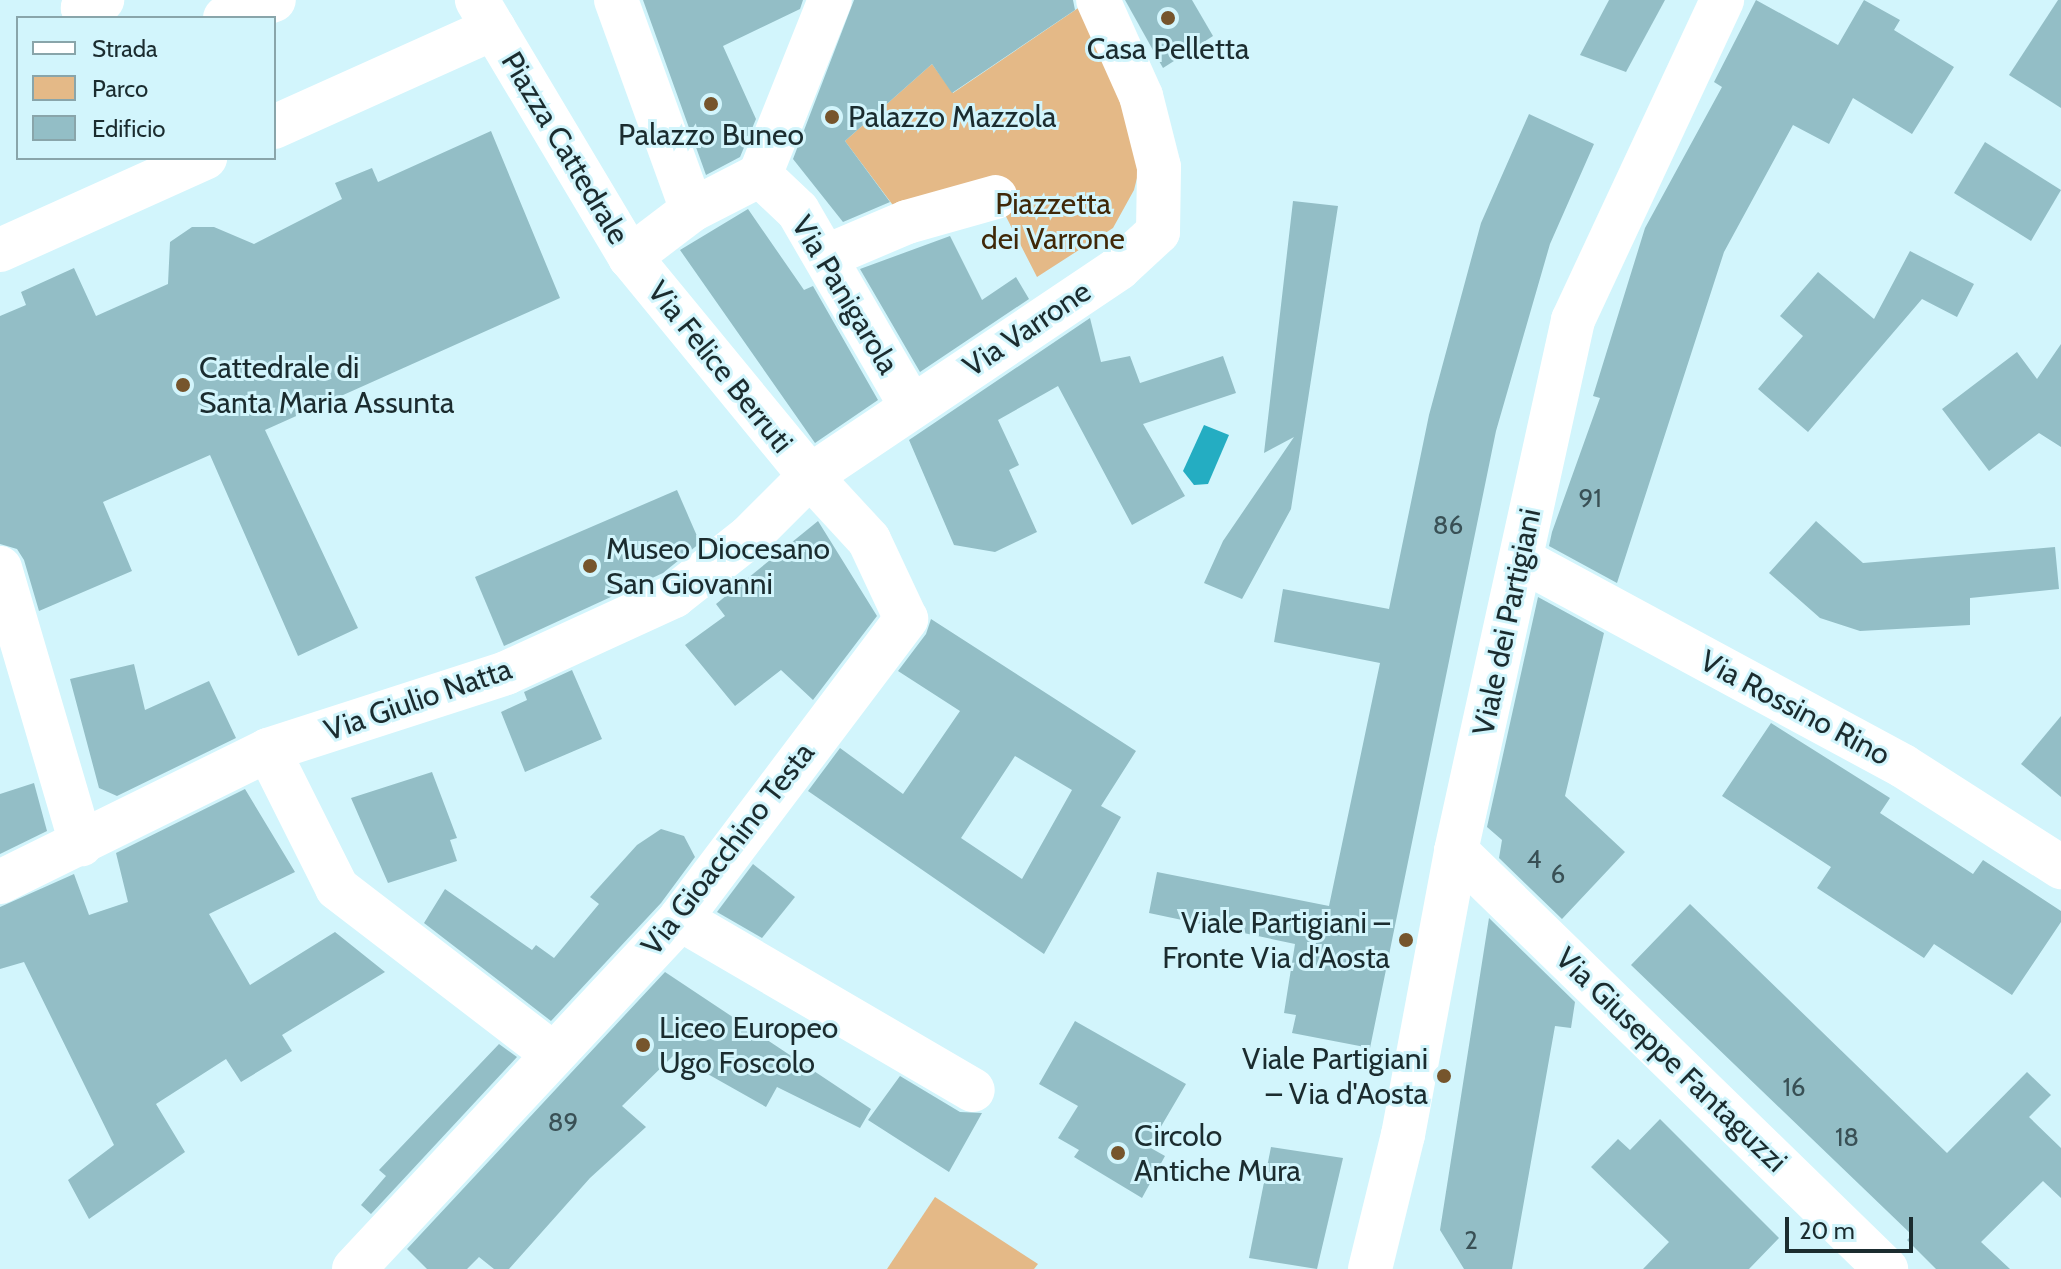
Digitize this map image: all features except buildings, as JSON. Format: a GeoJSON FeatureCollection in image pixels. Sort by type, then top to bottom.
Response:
{"type":"FeatureCollection","features":[{"type":"Feature","properties":{"kind":"street"},"geometry":{"type":"LineString","coordinates":[[230,16],[274,0]]}},
{"type":"Feature","properties":{"kind":"street"},"geometry":{"type":"LineString","coordinates":[[616,0],[692,210],[760,175],[830,0]]}},
{"type":"Feature","properties":{"kind":"street","name":"Via Varrone"},"geometry":{"type":"LineString","coordinates":[[810,476],[1119,268],[1158,232],[1159,167],[1141,96],[1098,0]]}},
{"type":"Feature","properties":{"kind":"street","name":"Viale dei Partigiani"},"geometry":{"type":"LineString","coordinates":[[1385,1261],[1456,851],[1573,320],[1722,0]]}},
{"type":"Feature","properties":{"kind":"street","name":"Piazza Cattedrale"},"geometry":{"type":"LineString","coordinates":[[276,126],[485,8],[630,257],[692,210]]}},
{"type":"Feature","properties":{"kind":"street"},"geometry":{"type":"LineString","coordinates":[[0,250],[201,160]]}},
{"type":"Feature","properties":{"kind":"street","name":"Via Panigarola"},"geometry":{"type":"LineString","coordinates":[[760,175],[798,211],[827,256],[911,406]]}},
{"type":"Feature","properties":{"kind":"street"},"geometry":{"type":"LineString","coordinates":[[827,256],[907,222],[996,197]]}},
{"type":"Feature","properties":{"kind":"street","name":"Via Felice Berruti"},"geometry":{"type":"LineString","coordinates":[[630,257],[810,476]]}},
{"type":"Feature","properties":{"kind":"street","name":"Via Giulio Natta"},"geometry":{"type":"LineString","coordinates":[[0,882],[268,750],[506,673],[674,596],[749,537],[810,476]]}},
{"type":"Feature","properties":{"kind":"street","name":"Via Gioacchino Testa"},"geometry":{"type":"LineString","coordinates":[[354,1269],[551,1052],[680,919],[906,619],[869,540],[810,476]]}},
{"type":"Feature","properties":{"kind":"street","name":"Via Rossino Rino"},"geometry":{"type":"LineString","coordinates":[[1522,560],[1903,766],[2061,867]]}},
{"type":"Feature","properties":{"kind":"street"},"geometry":{"type":"LineString","coordinates":[[0,568],[81,844]]}},
{"type":"Feature","properties":{"kind":"street"},"geometry":{"type":"LineString","coordinates":[[268,750],[337,888],[551,1052]]}},
{"type":"Feature","properties":{"kind":"street","name":"Via Giuseppe Fantaguzzi"},"geometry":{"type":"LineString","coordinates":[[1456,851],[1886,1269]]}},
{"type":"Feature","properties":{"kind":"street"},"geometry":{"type":"LineString","coordinates":[[680,919],[973,1090]]}},
{"type":"Feature","properties":{"kind":"green space","name":"Piazzetta dei Varrone"},"geometry":{"type":"Polygon","coordinates":[[[1090,0],[1143,154],[1134,190],[1113,228],[1037,277],[996,197],[898,212],[845,141],[932,64],[953,93],[1090,0]]]}},
{"type":"Feature","properties":{"kind":"green space"},"geometry":{"type":"Polygon","coordinates":[[[935,1197],[1038,1264],[1034,1269],[887,1269],[935,1197]]]}},
{"type":"Feature","properties":{"kind":"water"},"geometry":{"type":"Polygon","coordinates":[[[1204,425],[1229,435],[1208,484],[1194,485],[1183,471],[1204,425]]]}},
{"type":"Feature","properties":{"kind":"place","name":"Casa Pelletta"},"geometry":{"type":"Point","coordinates":[1168,18]}},
{"type":"Feature","properties":{"kind":"place","name":"Palazzo Buneo"},"geometry":{"type":"Point","coordinates":[711,104]}},
{"type":"Feature","properties":{"kind":"place","name":"Palazzo Mazzola"},"geometry":{"type":"Point","coordinates":[832,117]}},
{"type":"Feature","properties":{"kind":"place","name":"Cattedrale di Santa Maria Assunta"},"geometry":{"type":"Point","coordinates":[183,385]}},
{"type":"Feature","properties":{"kind":"place","name":"Museo Diocesano San Giovanni"},"geometry":{"type":"Point","coordinates":[590,566]}},
{"type":"Feature","properties":{"kind":"place","name":"Viale Partigiani – Fronte Via d'Aosta"},"geometry":{"type":"Point","coordinates":[1406,940]}},
{"type":"Feature","properties":{"kind":"place","name":"Liceo Europeo Ugo Foscolo"},"geometry":{"type":"Point","coordinates":[643,1045]}},
{"type":"Feature","properties":{"kind":"place","name":"Viale Partigiani – Via d'Aosta"},"geometry":{"type":"Point","coordinates":[1444,1076]}},
{"type":"Feature","properties":{"kind":"place","name":"Circolo Antiche Mura"},"geometry":{"type":"Point","coordinates":[1118,1153]}}]}
